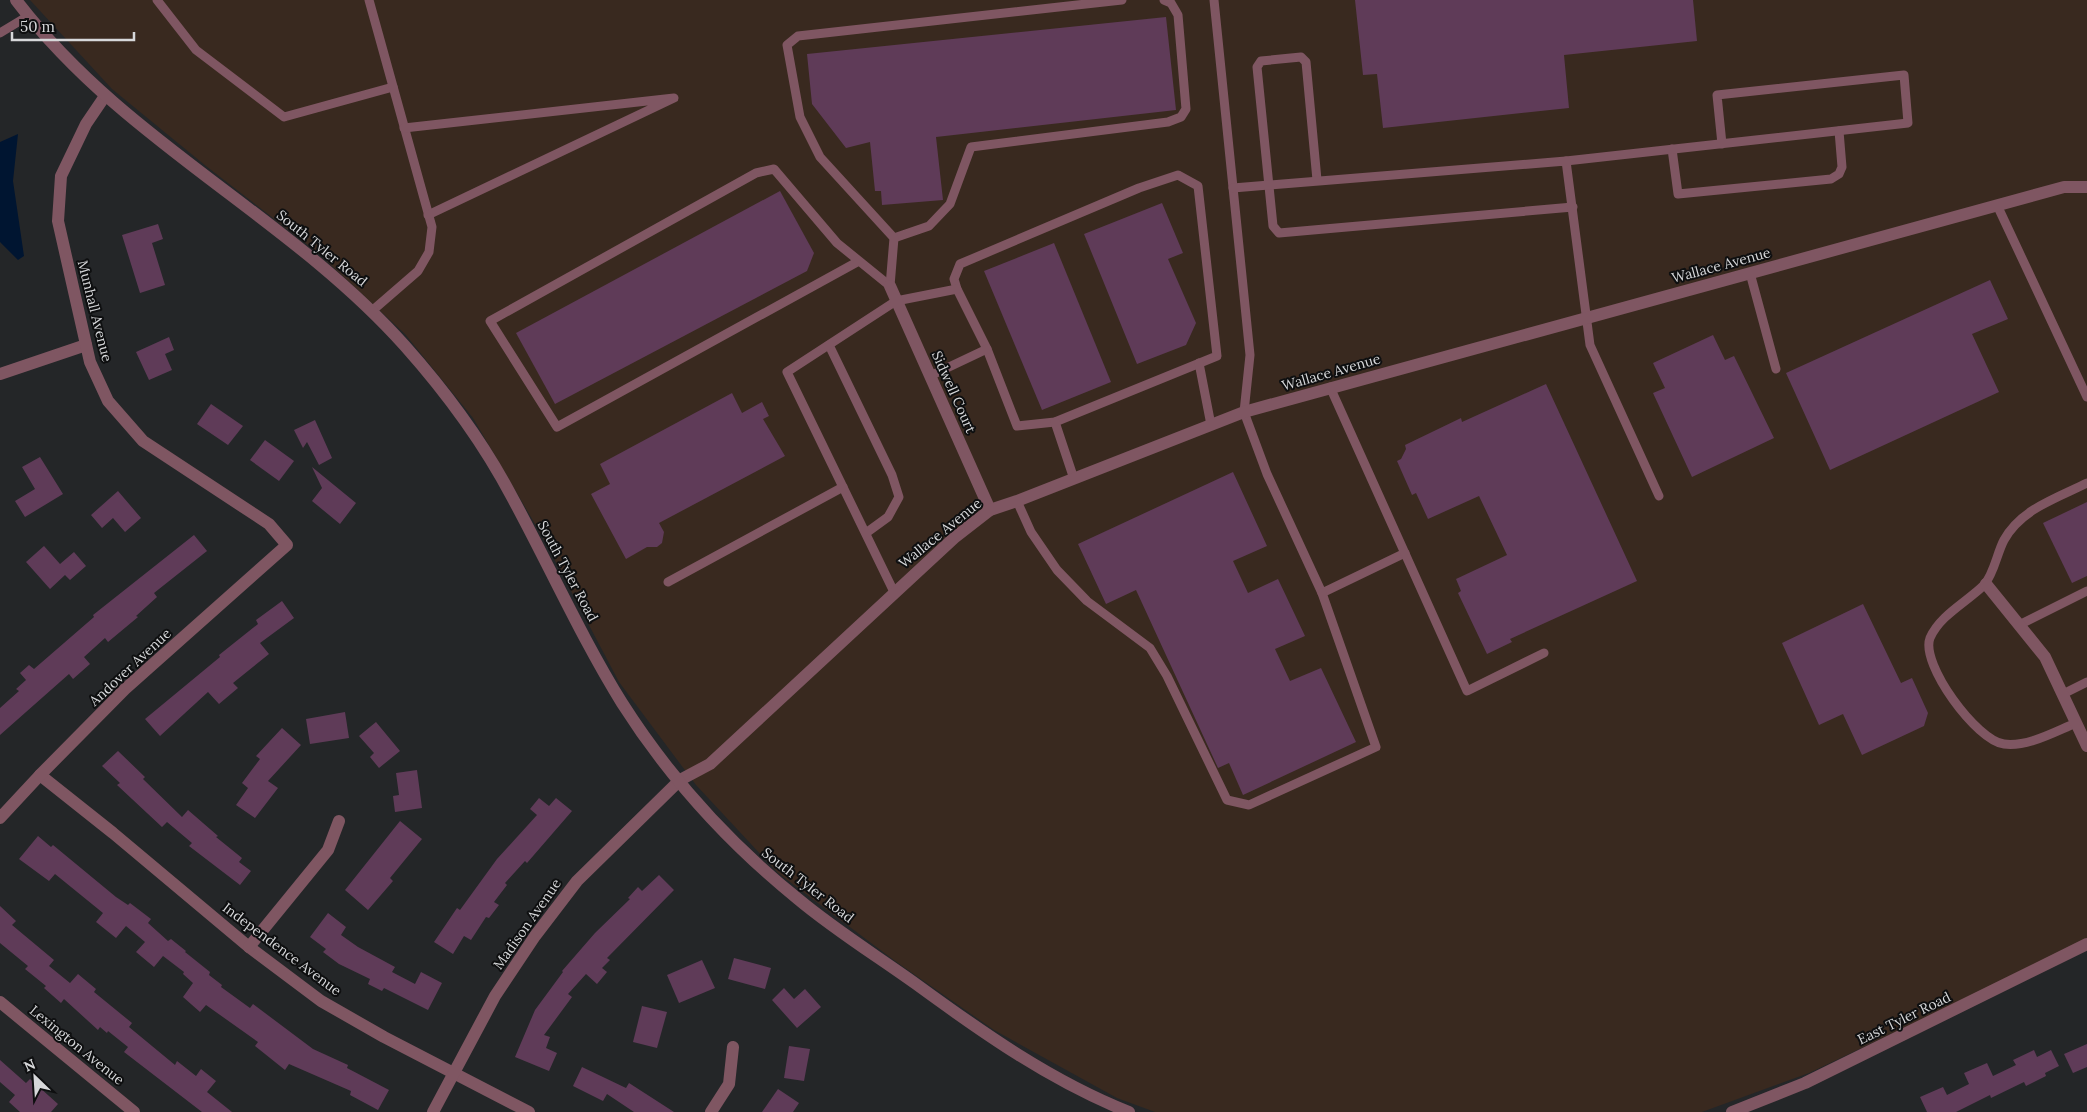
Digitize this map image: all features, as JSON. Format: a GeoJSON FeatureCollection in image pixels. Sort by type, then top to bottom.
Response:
{"type":"FeatureCollection","features":[{"type":"Feature","properties":{"kind":"street","name":"South Tyler Road"},"geometry":{"type":"LineString","coordinates":[[16,0],[67,61],[105,96],[161,142],[306,252],[373,310],[448,396],[480,442],[510,492],[621,702],[653,748],[721,828],[755,862],[802,902],[972,1025],[1021,1057],[1076,1088],[1129,1112]]}},
{"type":"Feature","properties":{"kind":"street","name":"Munhall Avenue"},"geometry":{"type":"LineString","coordinates":[[105,96],[86,124],[61,176],[58,221],[90,362],[108,402],[144,441],[269,524],[287,545]]}},
{"type":"Feature","properties":{"kind":"street","name":"Wallace Avenue"},"geometry":{"type":"LineString","coordinates":[[680,780],[710,764],[894,592],[954,538],[990,510],[1244,412],[2064,187],[2087,187]]}},
{"type":"Feature","properties":{"kind":"street","name":"Sidwell Court"},"geometry":{"type":"LineString","coordinates":[[890,286],[990,510]]}},
{"type":"Feature","properties":{"kind":"street"},"geometry":{"type":"LineString","coordinates":[[0,374],[86,345]]}},
{"type":"Feature","properties":{"kind":"street","name":"Andover Avenue"},"geometry":{"type":"LineString","coordinates":[[0,818],[125,689],[287,545]]}},
{"type":"Feature","properties":{"kind":"street"},"geometry":{"type":"LineString","coordinates":[[1986,584],[2046,657],[2087,746]]}},
{"type":"Feature","properties":{"kind":"street","name":"Independence Avenue"},"geometry":{"type":"LineString","coordinates":[[40,775],[113,833],[249,947],[321,1000],[384,1037],[530,1112]]}},
{"type":"Feature","properties":{"kind":"street","name":"Madison Avenue"},"geometry":{"type":"LineString","coordinates":[[434,1112],[496,996],[535,936],[577,881],[680,780]]}},
{"type":"Feature","properties":{"kind":"street"},"geometry":{"type":"LineString","coordinates":[[249,947],[328,850],[339,821]]}},
{"type":"Feature","properties":{"kind":"street","name":"East Tyler Road"},"geometry":{"type":"LineString","coordinates":[[1732,1112],[1805,1084],[2087,944]]}},
{"type":"Feature","properties":{"kind":"street","name":"Lexington Avenue"},"geometry":{"type":"LineString","coordinates":[[0,1002],[134,1112]]}},
{"type":"Feature","properties":{"kind":"street"},"geometry":{"type":"LineString","coordinates":[[711,1112],[729,1084],[733,1047]]}},
{"type":"Feature","properties":{"kind":"lane"},"geometry":{"type":"LineString","coordinates":[[157,0],[196,50],[284,117],[393,87]]}},
{"type":"Feature","properties":{"kind":"lane"},"geometry":{"type":"LineString","coordinates":[[368,0],[432,227],[429,252],[418,271],[373,310]]}},
{"type":"Feature","properties":{"kind":"lane"},"geometry":{"type":"LineString","coordinates":[[890,286],[894,238],[820,157],[800,117],[787,45],[798,36],[1122,0]]}},
{"type":"Feature","properties":{"kind":"lane"},"geometry":{"type":"LineString","coordinates":[[894,238],[930,226],[950,204],[971,147],[1168,122],[1181,117],[1186,109],[1178,14],[1171,3],[1164,0]]}},
{"type":"Feature","properties":{"kind":"lane"},"geometry":{"type":"LineString","coordinates":[[1017,501],[1031,532],[1057,570],[1087,601],[1150,648],[1167,676],[1227,800],[1250,805],[1376,747],[1322,593],[1267,474],[1244,412],[1250,356],[1214,0]]}},
{"type":"Feature","properties":{"kind":"lane"},"geometry":{"type":"LineString","coordinates":[[0,33],[28,16]]}},
{"type":"Feature","properties":{"kind":"lane"},"geometry":{"type":"LineString","coordinates":[[1317,180],[1306,62],[1301,57],[1260,61],[1257,66],[1273,226],[1279,233],[1572,207]]}},
{"type":"Feature","properties":{"kind":"lane"},"geometry":{"type":"LineString","coordinates":[[1233,188],[1566,161],[1722,144],[1908,123],[1904,75],[1717,95],[1722,144]]}},
{"type":"Feature","properties":{"kind":"lane"},"geometry":{"type":"LineString","coordinates":[[404,128],[674,98],[428,215]]}},
{"type":"Feature","properties":{"kind":"lane"},"geometry":{"type":"LineString","coordinates":[[1672,149],[1678,194],[1831,179],[1839,174],[1842,167],[1839,131]]}},
{"type":"Feature","properties":{"kind":"lane"},"geometry":{"type":"LineString","coordinates":[[1566,161],[1588,317],[1590,345],[1658,496]]}},
{"type":"Feature","properties":{"kind":"lane"},"geometry":{"type":"LineString","coordinates":[[859,261],[557,427],[490,321],[756,173],[774,169],[837,243],[890,286]]}},
{"type":"Feature","properties":{"kind":"lane"},"geometry":{"type":"LineString","coordinates":[[1178,175],[1198,186],[1217,356],[1055,422],[1017,426],[987,349],[957,289],[954,279],[960,264],[1139,188],[1178,175]]}},
{"type":"Feature","properties":{"kind":"lane"},"geometry":{"type":"LineString","coordinates":[[1997,205],[2087,397]]}},
{"type":"Feature","properties":{"kind":"lane"},"geometry":{"type":"LineString","coordinates":[[1750,273],[1776,369]]}},
{"type":"Feature","properties":{"kind":"lane"},"geometry":{"type":"LineString","coordinates":[[894,592],[787,372],[896,301],[957,289]]}},
{"type":"Feature","properties":{"kind":"lane"},"geometry":{"type":"LineString","coordinates":[[829,345],[892,475],[899,497],[888,517],[866,533]]}},
{"type":"Feature","properties":{"kind":"lane"},"geometry":{"type":"LineString","coordinates":[[930,376],[987,349]]}},
{"type":"Feature","properties":{"kind":"lane"},"geometry":{"type":"LineString","coordinates":[[1199,363],[1211,425]]}},
{"type":"Feature","properties":{"kind":"lane"},"geometry":{"type":"LineString","coordinates":[[1330,387],[1467,691],[1544,654]]}},
{"type":"Feature","properties":{"kind":"lane"},"geometry":{"type":"LineString","coordinates":[[1055,422],[1074,479]]}},
{"type":"Feature","properties":{"kind":"lane"},"geometry":{"type":"LineString","coordinates":[[2076,723],[2022,744],[2002,744],[1972,723],[1945,687],[1929,655],[1930,640],[1937,626],[1986,584],[2004,539],[2025,514],[2087,483]]}},
{"type":"Feature","properties":{"kind":"lane"},"geometry":{"type":"LineString","coordinates":[[668,582],[843,486]]}},
{"type":"Feature","properties":{"kind":"lane"},"geometry":{"type":"LineString","coordinates":[[1322,593],[1404,553]]}},
{"type":"Feature","properties":{"kind":"lane"},"geometry":{"type":"LineString","coordinates":[[2019,625],[2087,592]]}},
{"type":"Feature","properties":{"kind":"lane"},"geometry":{"type":"LineString","coordinates":[[2062,694],[2087,682]]}},
{"type":"Feature","properties":{"kind":"shaded area"},"geometry":{"type":"Polygon","coordinates":[[[30,0],[2087,0],[2087,941],[1809,1073],[1702,1112],[1155,1112],[1117,1098],[994,1030],[895,961],[778,873],[696,785],[619,682],[542,536],[473,418],[405,334],[318,253],[206,166],[112,89],[30,0]]]}},
{"type":"Feature","properties":{"kind":"water"},"geometry":{"type":"Polygon","coordinates":[[[18,134],[13,181],[24,256],[18,260],[0,242],[0,142],[18,134]]]}},
{"type":"Feature","properties":{"kind":"building"},"geometry":{"type":"Polygon","coordinates":[[[1355,0],[1693,0],[1697,41],[1564,55],[1569,108],[1383,128],[1377,74],[1363,75],[1355,0]]]}},
{"type":"Feature","properties":{"kind":"building"},"geometry":{"type":"Polygon","coordinates":[[[1166,17],[1176,110],[936,137],[943,200],[882,205],[881,191],[875,191],[870,142],[846,148],[812,104],[807,54],[1166,17]]]}},
{"type":"Feature","properties":{"kind":"building"},"geometry":{"type":"Polygon","coordinates":[[[780,191],[814,253],[807,271],[555,404],[516,333],[780,191]]]}},
{"type":"Feature","properties":{"kind":"building"},"geometry":{"type":"Polygon","coordinates":[[[1162,203],[1183,253],[1168,259],[1196,323],[1186,345],[1137,364],[1084,234],[1162,203]]]}},
{"type":"Feature","properties":{"kind":"building"},"geometry":{"type":"Polygon","coordinates":[[[158,224],[163,239],[152,243],[165,285],[140,293],[122,235],[158,224]]]}},
{"type":"Feature","properties":{"kind":"building"},"geometry":{"type":"Polygon","coordinates":[[[1054,243],[1111,382],[1042,410],[984,271],[1054,243]]]}},
{"type":"Feature","properties":{"kind":"building"},"geometry":{"type":"Polygon","coordinates":[[[1990,280],[2008,319],[1972,334],[1999,392],[1830,470],[1786,373],[1990,280]]]}},
{"type":"Feature","properties":{"kind":"building"},"geometry":{"type":"Polygon","coordinates":[[[1713,335],[1725,360],[1734,356],[1774,438],[1692,477],[1653,393],[1665,388],[1653,363],[1713,335]]]}},
{"type":"Feature","properties":{"kind":"building"},"geometry":{"type":"Polygon","coordinates":[[[169,337],[174,350],[165,354],[172,370],[149,380],[136,352],[169,337]]]}},
{"type":"Feature","properties":{"kind":"building"},"geometry":{"type":"Polygon","coordinates":[[[1546,384],[1637,581],[1510,639],[1512,642],[1487,654],[1458,593],[1461,591],[1456,579],[1507,555],[1479,496],[1428,519],[1416,493],[1412,495],[1397,461],[1401,459],[1406,449],[1405,445],[1461,418],[1462,422],[1546,384]]]}},
{"type":"Feature","properties":{"kind":"building"},"geometry":{"type":"Polygon","coordinates":[[[732,393],[742,413],[762,402],[769,416],[763,419],[785,456],[659,523],[664,532],[662,543],[657,547],[647,547],[626,559],[591,494],[610,484],[600,464],[732,393]]]}},
{"type":"Feature","properties":{"kind":"building"},"geometry":{"type":"Polygon","coordinates":[[[211,404],[243,426],[228,445],[197,424],[211,404]]]}},
{"type":"Feature","properties":{"kind":"building"},"geometry":{"type":"Polygon","coordinates":[[[315,420],[332,458],[319,465],[307,442],[303,448],[294,430],[315,420]]]}},
{"type":"Feature","properties":{"kind":"building"},"geometry":{"type":"Polygon","coordinates":[[[265,440],[294,461],[279,481],[250,460],[265,440]]]}},
{"type":"Feature","properties":{"kind":"building"},"geometry":{"type":"Polygon","coordinates":[[[40,457],[63,494],[25,517],[15,501],[35,489],[22,467],[40,457]]]}},
{"type":"Feature","properties":{"kind":"building"},"geometry":{"type":"Polygon","coordinates":[[[312,467],[356,503],[340,524],[312,501],[322,488],[312,467]]]}},
{"type":"Feature","properties":{"kind":"building"},"geometry":{"type":"Polygon","coordinates":[[[1233,472],[1267,546],[1233,561],[1248,593],[1278,579],[1305,636],[1275,649],[1290,681],[1321,668],[1356,742],[1243,795],[1229,763],[1218,768],[1136,590],[1106,604],[1078,544],[1233,472]]]}},
{"type":"Feature","properties":{"kind":"building"},"geometry":{"type":"Polygon","coordinates":[[[118,491],[141,518],[125,532],[113,518],[102,528],[91,515],[118,491]]]}},
{"type":"Feature","properties":{"kind":"building"},"geometry":{"type":"Polygon","coordinates":[[[2087,502],[2087,576],[2072,583],[2043,523],[2087,502]]]}},
{"type":"Feature","properties":{"kind":"building"},"geometry":{"type":"Polygon","coordinates":[[[194,535],[207,551],[154,593],[157,597],[136,616],[138,617],[108,642],[105,638],[84,657],[90,664],[73,679],[69,674],[0,735],[0,708],[19,691],[16,689],[26,680],[20,673],[29,665],[34,669],[94,617],[93,615],[194,535]]]}},
{"type":"Feature","properties":{"kind":"building"},"geometry":{"type":"Polygon","coordinates":[[[44,546],[60,564],[74,552],[86,566],[70,580],[65,575],[50,589],[26,562],[44,546]]]}},
{"type":"Feature","properties":{"kind":"building"},"geometry":{"type":"Polygon","coordinates":[[[282,601],[294,618],[260,643],[269,654],[233,683],[238,688],[219,704],[208,692],[160,736],[145,719],[258,624],[256,620],[282,601]]]}},
{"type":"Feature","properties":{"kind":"building"},"geometry":{"type":"Polygon","coordinates":[[[1863,604],[1901,683],[1912,678],[1928,713],[1924,726],[1862,755],[1843,714],[1819,725],[1782,643],[1863,604]]]}},
{"type":"Feature","properties":{"kind":"building"},"geometry":{"type":"Polygon","coordinates":[[[345,712],[349,738],[310,744],[306,719],[345,712]]]}},
{"type":"Feature","properties":{"kind":"building"},"geometry":{"type":"Polygon","coordinates":[[[376,722],[400,751],[379,768],[370,757],[374,753],[359,736],[376,722]]]}},
{"type":"Feature","properties":{"kind":"building"},"geometry":{"type":"Polygon","coordinates":[[[282,728],[301,745],[268,781],[278,788],[255,818],[236,805],[248,788],[242,783],[260,759],[256,756],[282,728]]]}},
{"type":"Feature","properties":{"kind":"building"},"geometry":{"type":"Polygon","coordinates":[[[118,751],[145,777],[143,779],[182,817],[188,810],[218,836],[216,837],[242,858],[239,862],[251,871],[240,885],[189,846],[192,843],[167,822],[162,827],[117,785],[120,783],[102,766],[118,751]]]}},
{"type":"Feature","properties":{"kind":"building"},"geometry":{"type":"Polygon","coordinates":[[[417,770],[422,808],[395,812],[393,796],[399,795],[396,773],[417,770]]]}},
{"type":"Feature","properties":{"kind":"building"},"geometry":{"type":"Polygon","coordinates":[[[539,798],[549,806],[556,798],[572,811],[527,863],[525,861],[505,883],[507,885],[494,902],[499,905],[489,918],[486,917],[471,940],[464,936],[453,954],[434,942],[457,908],[460,910],[497,859],[537,815],[530,809],[539,798]]]}},
{"type":"Feature","properties":{"kind":"building"},"geometry":{"type":"Polygon","coordinates":[[[400,821],[422,839],[390,878],[393,881],[368,910],[345,890],[400,821]]]}},
{"type":"Feature","properties":{"kind":"building"},"geometry":{"type":"Polygon","coordinates":[[[38,836],[51,847],[53,845],[116,897],[128,905],[130,903],[151,919],[148,923],[168,941],[171,939],[186,951],[210,972],[209,975],[222,985],[221,987],[250,1008],[253,1004],[313,1049],[348,1065],[347,1068],[389,1090],[378,1110],[350,1095],[351,1091],[289,1064],[285,1070],[255,1046],[258,1042],[206,1005],[200,1012],[183,997],[193,983],[183,974],[184,972],[163,956],[154,967],[136,952],[145,942],[126,926],[116,938],[96,922],[103,913],[55,874],[49,881],[19,859],[38,836]]]}},
{"type":"Feature","properties":{"kind":"building"},"geometry":{"type":"Polygon","coordinates":[[[659,875],[674,890],[607,958],[610,960],[602,968],[607,972],[597,984],[586,974],[568,994],[572,997],[544,1035],[550,1037],[546,1048],[557,1053],[549,1071],[515,1057],[535,1010],[562,971],[595,933],[630,899],[628,898],[638,887],[642,891],[659,875]]]}},
{"type":"Feature","properties":{"kind":"building"},"geometry":{"type":"Polygon","coordinates":[[[0,906],[16,921],[12,925],[54,960],[49,966],[70,983],[78,974],[96,989],[94,992],[132,1023],[129,1027],[175,1065],[177,1061],[196,1076],[201,1069],[216,1081],[207,1092],[232,1112],[202,1112],[124,1052],[128,1047],[108,1031],[107,1033],[100,1027],[98,1030],[64,999],[61,1003],[44,988],[46,986],[25,969],[28,966],[0,943],[0,906]]]}},
{"type":"Feature","properties":{"kind":"building"},"geometry":{"type":"Polygon","coordinates":[[[328,913],[346,927],[341,935],[358,947],[395,967],[392,972],[415,984],[421,972],[442,983],[428,1010],[384,988],[382,991],[368,984],[370,979],[339,964],[323,952],[326,949],[310,937],[328,913]]]}},
{"type":"Feature","properties":{"kind":"building"},"geometry":{"type":"Polygon","coordinates":[[[734,958],[771,968],[765,989],[728,979],[734,958]]]}},
{"type":"Feature","properties":{"kind":"building"},"geometry":{"type":"Polygon","coordinates":[[[702,960],[715,988],[679,1003],[667,975],[702,960]]]}},
{"type":"Feature","properties":{"kind":"building"},"geometry":{"type":"Polygon","coordinates":[[[784,988],[794,999],[805,989],[821,1007],[797,1028],[772,1000],[784,988]]]}},
{"type":"Feature","properties":{"kind":"building"},"geometry":{"type":"Polygon","coordinates":[[[642,1006],[667,1012],[657,1048],[633,1042],[642,1006]]]}},
{"type":"Feature","properties":{"kind":"building"},"geometry":{"type":"Polygon","coordinates":[[[2087,1044],[2087,1067],[2073,1073],[2064,1054],[2087,1044]]]}},
{"type":"Feature","properties":{"kind":"building"},"geometry":{"type":"Polygon","coordinates":[[[789,1046],[810,1049],[804,1081],[784,1078],[789,1046]]]}},
{"type":"Feature","properties":{"kind":"building"},"geometry":{"type":"Polygon","coordinates":[[[2034,1050],[2037,1057],[2051,1050],[2059,1066],[2045,1073],[2046,1076],[2026,1086],[2024,1082],[1991,1098],[1990,1095],[1956,1112],[1927,1112],[1920,1097],[1943,1087],[1947,1095],[1969,1084],[1964,1073],[1987,1063],[1993,1076],[2016,1065],[2013,1060],[2034,1050]]]}},
{"type":"Feature","properties":{"kind":"building"},"geometry":{"type":"Polygon","coordinates":[[[0,1060],[26,1083],[30,1079],[58,1104],[51,1112],[20,1112],[9,1102],[15,1095],[0,1082],[0,1060]]]}},
{"type":"Feature","properties":{"kind":"building"},"geometry":{"type":"Polygon","coordinates":[[[582,1067],[626,1088],[629,1083],[674,1112],[634,1112],[607,1094],[603,1101],[573,1086],[582,1067]]]}},
{"type":"Feature","properties":{"kind":"building"},"geometry":{"type":"Polygon","coordinates":[[[778,1089],[799,1103],[793,1112],[762,1112],[778,1089]]]}}]}
